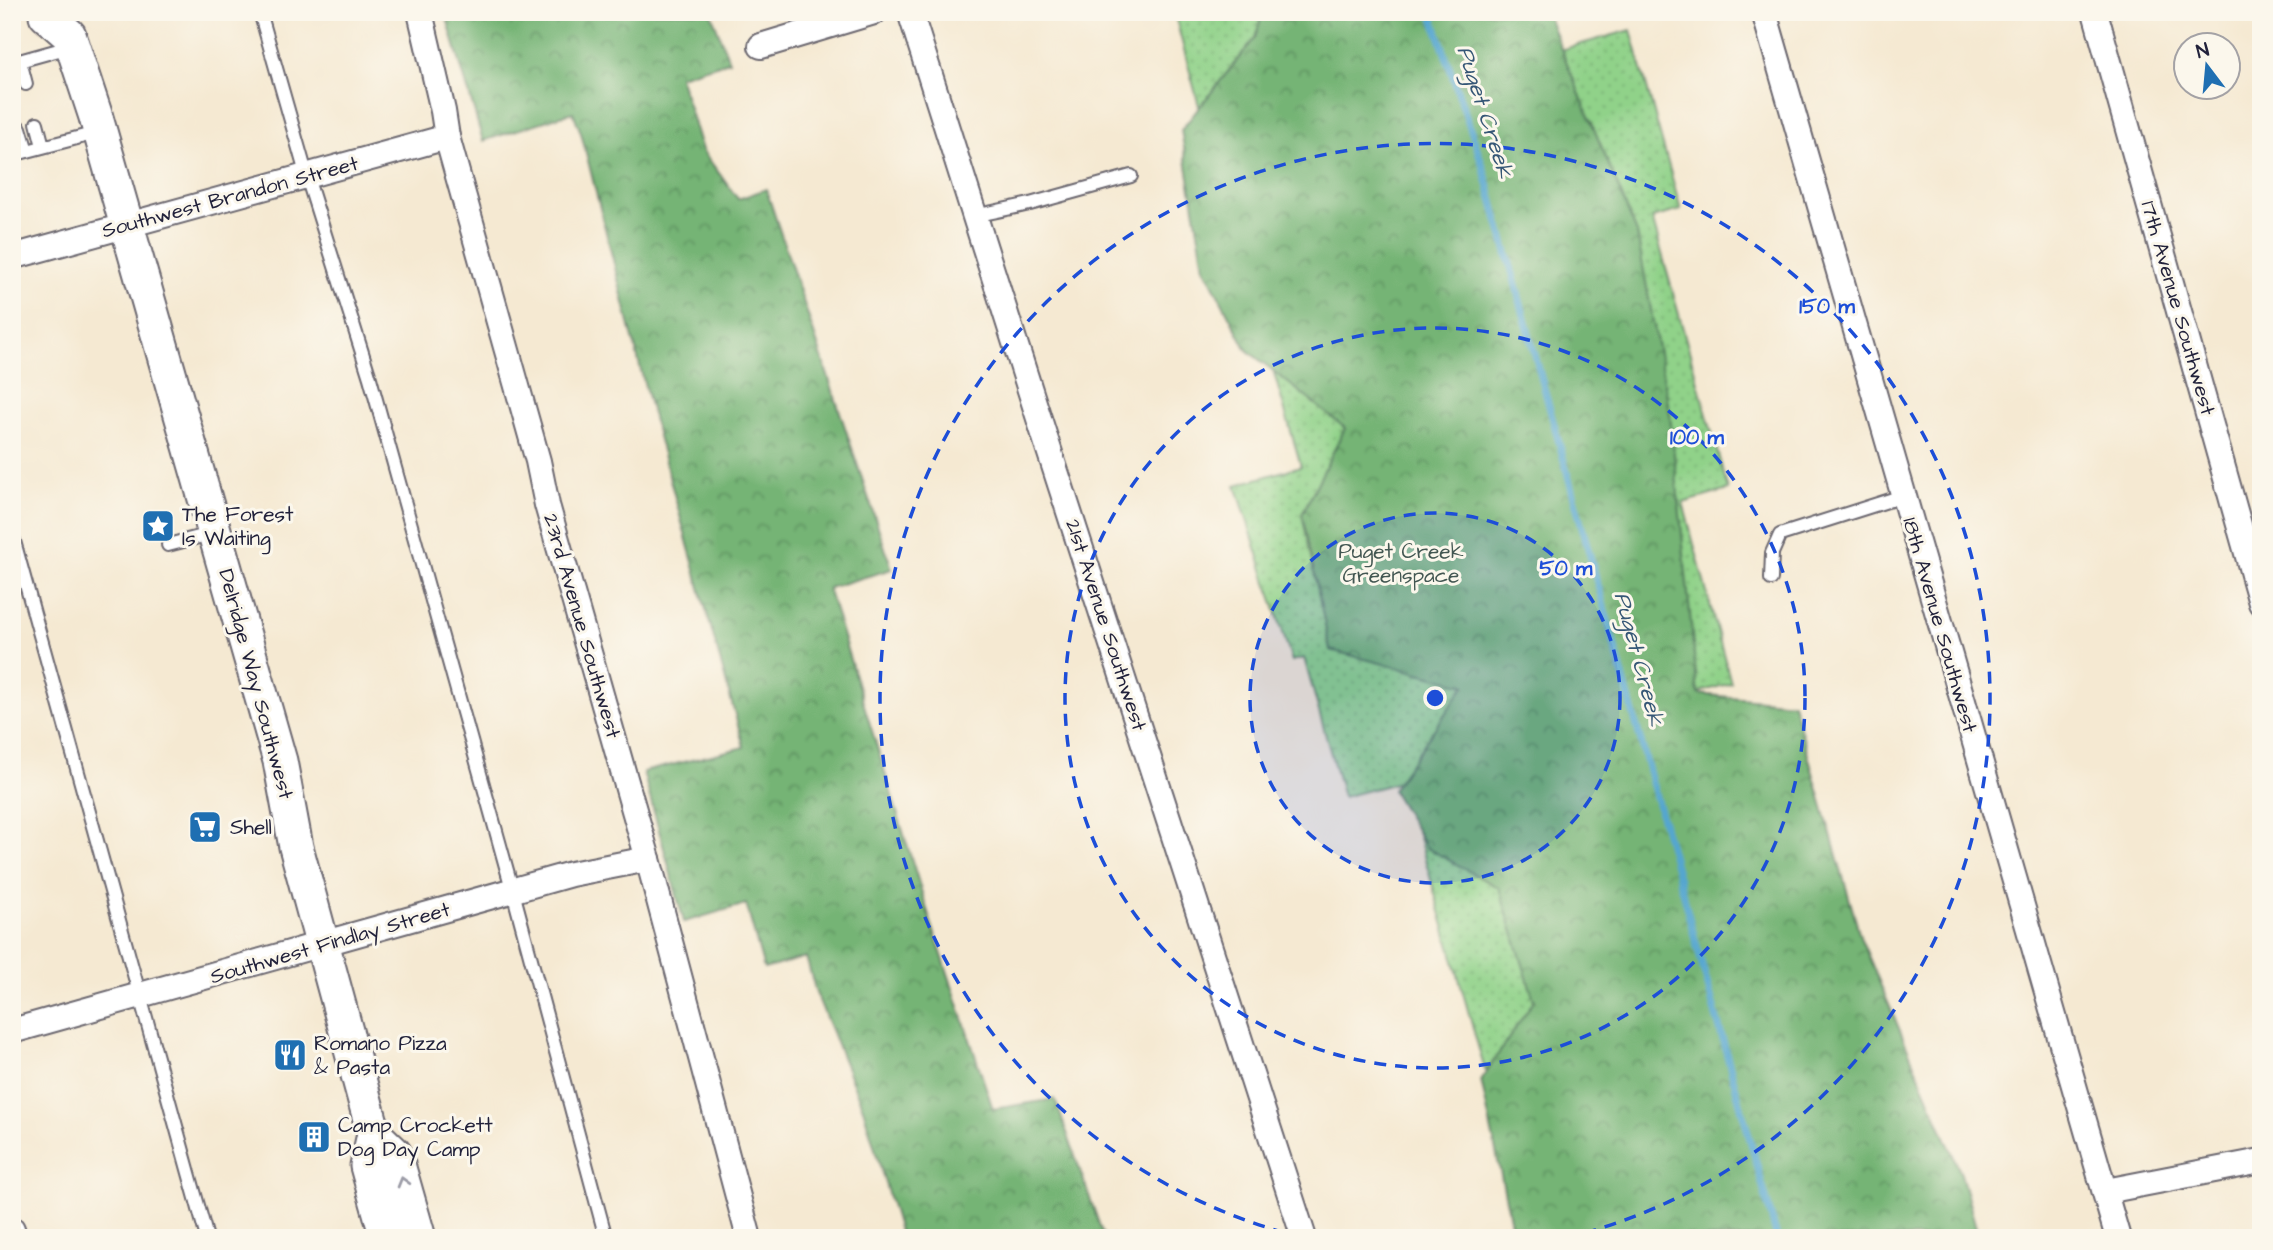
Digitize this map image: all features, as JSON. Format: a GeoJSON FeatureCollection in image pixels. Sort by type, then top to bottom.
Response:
{"type":"FeatureCollection","features":[{"type":"Feature","properties":{"kind":"main road","name":"Delridge Way Southwest"},"geometry":{"type":"LineString","coordinates":[[46,12],[46,15],[72,31],[280,761],[296,847],[374,1134],[367,1166],[387,1238]]}},
{"type":"Feature","properties":{"kind":"main road","name":"Delridge Way Southwest"},"geometry":{"type":"LineString","coordinates":[[374,1134],[395,1154],[419,1238]]}},
{"type":"Feature","properties":{"kind":"street","name":"23rd Avenue Southwest"},"geometry":{"type":"LineString","coordinates":[[420,12],[447,137],[538,461],[547,505],[648,859],[750,1238]]}},
{"type":"Feature","properties":{"kind":"street"},"geometry":{"type":"LineString","coordinates":[[761,46],[874,12]]}},
{"type":"Feature","properties":{"kind":"street","name":"21st Avenue Southwest"},"geometry":{"type":"LineString","coordinates":[[910,12],[1304,1238]]}},
{"type":"Feature","properties":{"kind":"street","name":"18th Avenue Southwest"},"geometry":{"type":"LineString","coordinates":[[1764,12],[2119,1238]]}},
{"type":"Feature","properties":{"kind":"street","name":"17th Avenue Southwest"},"geometry":{"type":"LineString","coordinates":[[2095,12],[2261,603]]}},
{"type":"Feature","properties":{"kind":"street","name":"Southwest Brandon Street"},"geometry":{"type":"LineString","coordinates":[[12,257],[447,137]]}},
{"type":"Feature","properties":{"kind":"street","name":"Southwest Findlay Street"},"geometry":{"type":"LineString","coordinates":[[12,1031],[571,874],[648,859]]}},
{"type":"Feature","properties":{"kind":"street"},"geometry":{"type":"LineString","coordinates":[[2106,1191],[2261,1161]]}},
{"type":"Feature","properties":{"kind":"street"},"geometry":{"type":"LineString","coordinates":[[12,1229],[15,1238]]}},
{"type":"Feature","properties":{"kind":"lane"},"geometry":{"type":"LineString","coordinates":[[260,12],[307,177],[370,378],[606,1238]]}},
{"type":"Feature","properties":{"kind":"lane"},"geometry":{"type":"LineString","coordinates":[[26,84],[16,62],[72,31]]}},
{"type":"Feature","properties":{"kind":"lane"},"geometry":{"type":"LineString","coordinates":[[37,123],[43,146]]}},
{"type":"Feature","properties":{"kind":"lane"},"geometry":{"type":"LineString","coordinates":[[20,128],[27,151]]}},
{"type":"Feature","properties":{"kind":"lane"},"geometry":{"type":"LineString","coordinates":[[12,155],[100,132]]}},
{"type":"Feature","properties":{"kind":"lane"},"geometry":{"type":"LineString","coordinates":[[974,216],[1030,204],[1131,176]]}},
{"type":"Feature","properties":{"kind":"lane"},"geometry":{"type":"LineString","coordinates":[[1771,579],[1772,553],[1780,535],[1903,496]]}},
{"type":"Feature","properties":{"kind":"lane"},"geometry":{"type":"LineString","coordinates":[[168,545],[214,533]]}},
{"type":"Feature","properties":{"kind":"lane"},"geometry":{"type":"LineString","coordinates":[[12,534],[32,584],[140,996],[207,1238]]}},
{"type":"Feature","properties":{"kind":"green space"},"geometry":{"type":"Polygon","coordinates":[[[445,12],[711,12],[729,61],[679,76],[702,150],[738,199],[766,189],[892,569],[828,588],[930,919],[993,1109],[1055,1099],[1104,1238],[901,1238],[863,1108],[816,993],[806,957],[764,969],[746,904],[684,922],[643,772],[744,747],[653,418],[581,133],[573,112],[483,141],[445,12]]]}},
{"type":"Feature","properties":{"kind":"green space","name":"Puget Creek Greenspace"},"geometry":{"type":"Polygon","coordinates":[[[1174,12],[1387,12],[1700,1127],[1516,1180],[1403,781],[1343,797],[1304,658],[1292,661],[1236,485],[1301,466],[1228,215],[1174,12]]]}},
{"type":"Feature","properties":{"kind":"green space"},"geometry":{"type":"Polygon","coordinates":[[[1263,12],[1546,12],[1637,233],[1670,414],[1698,694],[1793,703],[1861,939],[1961,1174],[1979,1238],[1514,1238],[1481,1080],[1534,1000],[1499,888],[1427,848],[1392,790],[1465,685],[1330,650],[1302,514],[1345,428],[1247,350],[1204,267],[1181,130],[1255,38],[1263,12]]]}},
{"type":"Feature","properties":{"kind":"green space"},"geometry":{"type":"Polygon","coordinates":[[[1631,30],[1681,210],[1652,218],[1728,490],[1683,503],[1731,683],[1641,709],[1463,77],[1631,30]]]}},
{"type":"Feature","properties":{"kind":"waterway","name":"Puget Creek"},"geometry":{"type":"LineString","coordinates":[[1431,12],[1484,169],[1777,1238]]}},
{"type":"Feature","properties":{"kind":"place","name":"The Forest Is Waiting"},"geometry":{"type":"Point","coordinates":[158,526]}},
{"type":"Feature","properties":{"kind":"place","name":"Shell"},"geometry":{"type":"Point","coordinates":[205,827]}},
{"type":"Feature","properties":{"kind":"place","name":"Romano Pizza & Pasta"},"geometry":{"type":"Point","coordinates":[290,1055]}},
{"type":"Feature","properties":{"kind":"place","name":"Camp Crockett Dog Day Camp"},"geometry":{"type":"Point","coordinates":[314,1137]}}]}
